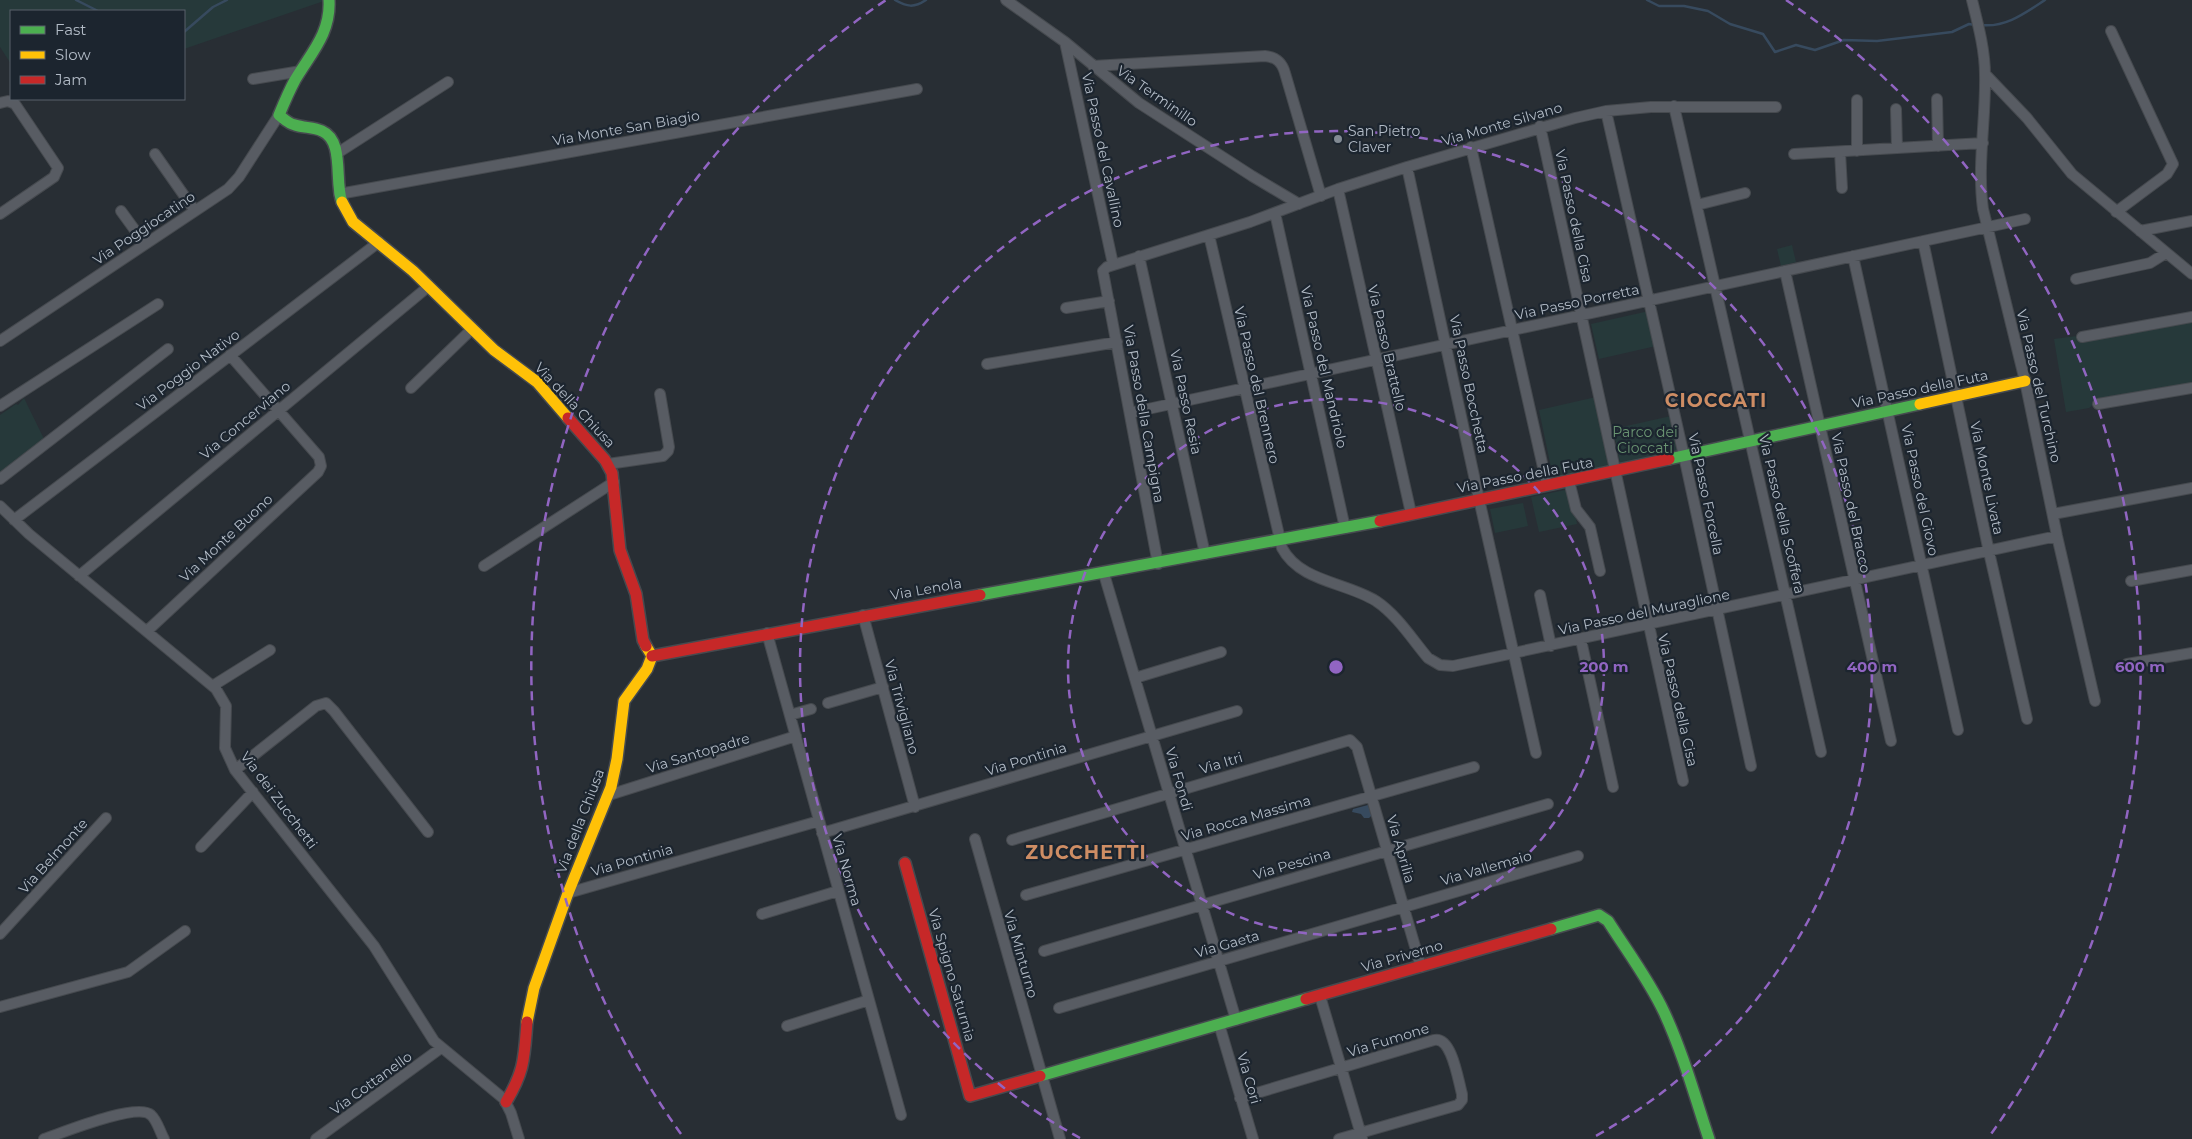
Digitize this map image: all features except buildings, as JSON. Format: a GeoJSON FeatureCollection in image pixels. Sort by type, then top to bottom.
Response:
{"type":"FeatureCollection","features":[{"type":"Feature","properties":{"kind":"street"},"geometry":{"type":"LineString","coordinates":[[279,115],[326,29],[330,16],[329,0]]}},
{"type":"Feature","properties":{"kind":"street","name":"Via Terminillo"},"geometry":{"type":"LineString","coordinates":[[1006,0],[1065,42],[1144,106],[1300,204]]}},
{"type":"Feature","properties":{"kind":"street","name":"Via Passo del Turchino"},"geometry":{"type":"LineString","coordinates":[[1972,0],[1980,36],[1985,74],[1982,192],[1988,227],[2025,381],[2057,536],[2095,701]]}},
{"type":"Feature","properties":{"kind":"street"},"geometry":{"type":"LineString","coordinates":[[2111,31],[2172,164],[2167,174],[2116,212]]}},
{"type":"Feature","properties":{"kind":"street","name":"Via Passo del Cavallino"},"geometry":{"type":"LineString","coordinates":[[1065,42],[1109,266]]}},
{"type":"Feature","properties":{"kind":"street"},"geometry":{"type":"LineString","coordinates":[[1093,66],[1265,56],[1276,59],[1281,63],[1285,73],[1320,196]]}},
{"type":"Feature","properties":{"kind":"street"},"geometry":{"type":"LineString","coordinates":[[253,79],[302,71]]}},
{"type":"Feature","properties":{"kind":"street"},"geometry":{"type":"LineString","coordinates":[[1985,74],[2027,118],[2068,171],[2192,274]]}},
{"type":"Feature","properties":{"kind":"street"},"geometry":{"type":"LineString","coordinates":[[336,154],[448,82]]}},
{"type":"Feature","properties":{"kind":"street","name":"Via Monte San Biagio"},"geometry":{"type":"LineString","coordinates":[[339,194],[917,89]]}},
{"type":"Feature","properties":{"kind":"street"},"geometry":{"type":"LineString","coordinates":[[1937,99],[1938,146]]}},
{"type":"Feature","properties":{"kind":"street"},"geometry":{"type":"LineString","coordinates":[[1857,100],[1858,151]]}},
{"type":"Feature","properties":{"kind":"street"},"geometry":{"type":"LineString","coordinates":[[0,102],[8,101],[15,104],[56,163],[58,171],[52,179],[0,214]]}},
{"type":"Feature","properties":{"kind":"street","name":"Via Monte Silvano"},"geometry":{"type":"LineString","coordinates":[[1109,266],[1275,213],[1407,166],[1540,126],[1606,112],[1674,106],[1776,107]]}},
{"type":"Feature","properties":{"kind":"street","name":"Via Passo della Scoffera"},"geometry":{"type":"LineString","coordinates":[[1674,106],[1821,752]]}},
{"type":"Feature","properties":{"kind":"street"},"geometry":{"type":"LineString","coordinates":[[1896,109],[1897,148]]}},
{"type":"Feature","properties":{"kind":"street","name":"Via Passo Forcella"},"geometry":{"type":"LineString","coordinates":[[1606,112],[1650,300],[1751,766]]}},
{"type":"Feature","properties":{"kind":"street","name":"Via della Chiusa"},"geometry":{"type":"LineString","coordinates":[[279,115],[293,125],[314,128],[326,133],[334,142],[339,194],[353,222],[429,286],[498,353],[537,382],[608,464],[614,482],[619,546],[636,594],[643,640],[652,656],[649,666],[628,694],[622,706],[616,765],[608,796],[568,893],[530,1002],[523,1068],[506,1102]]}},
{"type":"Feature","properties":{"kind":"street","name":"Via Poggiocatino"},"geometry":{"type":"LineString","coordinates":[[0,341],[232,186],[279,115]]}},
{"type":"Feature","properties":{"kind":"street","name":"Via Passo della Cisa"},"geometry":{"type":"LineString","coordinates":[[1540,126],[1682,781]]}},
{"type":"Feature","properties":{"kind":"street"},"geometry":{"type":"LineString","coordinates":[[1794,154],[1983,144]]}},
{"type":"Feature","properties":{"kind":"street"},"geometry":{"type":"LineString","coordinates":[[1470,147],[1547,485]]}},
{"type":"Feature","properties":{"kind":"street"},"geometry":{"type":"LineString","coordinates":[[1840,152],[1842,188]]}},
{"type":"Feature","properties":{"kind":"street"},"geometry":{"type":"LineString","coordinates":[[155,154],[195,211]]}},
{"type":"Feature","properties":{"kind":"street","name":"Via Passo Bocchetta"},"geometry":{"type":"LineString","coordinates":[[1407,166],[1447,344],[1478,499],[1536,752]]}},
{"type":"Feature","properties":{"kind":"street","name":"Via Passo Brattello"},"geometry":{"type":"LineString","coordinates":[[1338,189],[1411,513]]}},
{"type":"Feature","properties":{"kind":"street"},"geometry":{"type":"LineString","coordinates":[[1697,205],[1745,193]]}},
{"type":"Feature","properties":{"kind":"street"},"geometry":{"type":"LineString","coordinates":[[121,211],[145,244]]}},
{"type":"Feature","properties":{"kind":"street","name":"Via Passo del Mandriolo"},"geometry":{"type":"LineString","coordinates":[[1275,213],[1345,528]]}},
{"type":"Feature","properties":{"kind":"street","name":"Via Passo Porretta"},"geometry":{"type":"LineString","coordinates":[[1134,412],[2025,220]]}},
{"type":"Feature","properties":{"kind":"street"},"geometry":{"type":"LineString","coordinates":[[2140,231],[2192,221]]}},
{"type":"Feature","properties":{"kind":"street","name":"Via Passo del Brennero"},"geometry":{"type":"LineString","coordinates":[[1209,234],[1279,541]]}},
{"type":"Feature","properties":{"kind":"street","name":"Via Poggio Nativo"},"geometry":{"type":"LineString","coordinates":[[14,520],[379,242]]}},
{"type":"Feature","properties":{"kind":"street","name":"Via Monte Livata"},"geometry":{"type":"LineString","coordinates":[[1923,242],[1989,552],[2028,719]]}},
{"type":"Feature","properties":{"kind":"street"},"geometry":{"type":"LineString","coordinates":[[2076,279],[2150,263],[2166,253]]}},
{"type":"Feature","properties":{"kind":"street","name":"Via Passo Resia"},"geometry":{"type":"LineString","coordinates":[[1139,256],[1205,554]]}},
{"type":"Feature","properties":{"kind":"street","name":"Via Passo del Giovo"},"geometry":{"type":"LineString","coordinates":[[1854,256],[1958,730]]}},
{"type":"Feature","properties":{"kind":"street","name":"Via Passo della Campigna"},"geometry":{"type":"LineString","coordinates":[[1109,266],[1103,275],[1158,564]]}},
{"type":"Feature","properties":{"kind":"street","name":"Via Passo del Bracco"},"geometry":{"type":"LineString","coordinates":[[1786,271],[1891,741]]}},
{"type":"Feature","properties":{"kind":"street","name":"Via Concerviano"},"geometry":{"type":"LineString","coordinates":[[79,576],[429,286]]}},
{"type":"Feature","properties":{"kind":"street"},"geometry":{"type":"LineString","coordinates":[[1066,308],[1109,301]]}},
{"type":"Feature","properties":{"kind":"street"},"geometry":{"type":"LineString","coordinates":[[0,406],[158,304]]}},
{"type":"Feature","properties":{"kind":"street"},"geometry":{"type":"LineString","coordinates":[[2082,337],[2192,317]]}},
{"type":"Feature","properties":{"kind":"street"},"geometry":{"type":"LineString","coordinates":[[411,388],[472,329]]}},
{"type":"Feature","properties":{"kind":"street"},"geometry":{"type":"LineString","coordinates":[[986,364],[1117,342]]}},
{"type":"Feature","properties":{"kind":"street"},"geometry":{"type":"LineString","coordinates":[[0,479],[168,349]]}},
{"type":"Feature","properties":{"kind":"street"},"geometry":{"type":"LineString","coordinates":[[230,355],[278,410]]}},
{"type":"Feature","properties":{"kind":"street","name":"Via Passo della Futa"},"geometry":{"type":"LineString","coordinates":[[1205,554],[1345,528],[1616,472],[2025,381]]}},
{"type":"Feature","properties":{"kind":"street"},"geometry":{"type":"LineString","coordinates":[[2098,404],[2192,388]]}},
{"type":"Feature","properties":{"kind":"street"},"geometry":{"type":"LineString","coordinates":[[608,464],[663,456],[667,453],[669,447],[660,394]]}},
{"type":"Feature","properties":{"kind":"street","name":"Via Monte Buono"},"geometry":{"type":"LineString","coordinates":[[147,631],[318,472],[322,464],[319,457],[278,410]]}},
{"type":"Feature","properties":{"kind":"street"},"geometry":{"type":"LineString","coordinates":[[1569,481],[1576,508],[1590,528],[1600,571]]}},
{"type":"Feature","properties":{"kind":"street"},"geometry":{"type":"LineString","coordinates":[[484,566],[614,482]]}},
{"type":"Feature","properties":{"kind":"street"},"geometry":{"type":"LineString","coordinates":[[2053,514],[2192,488]]}},
{"type":"Feature","properties":{"kind":"street","name":"Via dei Zucchetti"},"geometry":{"type":"LineString","coordinates":[[0,506],[79,576],[214,686],[226,706],[225,748],[235,770],[374,946],[392,972],[425,1028],[441,1048],[496,1091],[506,1102],[519,1139]]}},
{"type":"Feature","properties":{"kind":"street","name":"Via Passo del Muraglione"},"geometry":{"type":"LineString","coordinates":[[1279,541],[1288,558],[1301,569],[1370,598],[1381,605],[1433,662],[1443,666],[1453,666],[1922,567],[2057,536]]}},
{"type":"Feature","properties":{"kind":"street","name":"Via Lenola"},"geometry":{"type":"LineString","coordinates":[[652,656],[863,615],[1104,574],[1205,554]]}},
{"type":"Feature","properties":{"kind":"street"},"geometry":{"type":"LineString","coordinates":[[2130,581],[2192,570]]}},
{"type":"Feature","properties":{"kind":"street","name":"Via Fondi"},"geometry":{"type":"LineString","coordinates":[[1104,574],[1236,1020]]}},
{"type":"Feature","properties":{"kind":"street"},"geometry":{"type":"LineString","coordinates":[[1540,595],[1551,646]]}},
{"type":"Feature","properties":{"kind":"street","name":"Via Trivigliano"},"geometry":{"type":"LineString","coordinates":[[863,615],[915,806]]}},
{"type":"Feature","properties":{"kind":"street","name":"Via Norma"},"geometry":{"type":"LineString","coordinates":[[767,633],[901,1115]]}},
{"type":"Feature","properties":{"kind":"street"},"geometry":{"type":"LineString","coordinates":[[1581,640],[1613,787]]}},
{"type":"Feature","properties":{"kind":"street"},"geometry":{"type":"LineString","coordinates":[[214,686],[270,650]]}},
{"type":"Feature","properties":{"kind":"street"},"geometry":{"type":"LineString","coordinates":[[1135,678],[1221,652]]}},
{"type":"Feature","properties":{"kind":"street"},"geometry":{"type":"LineString","coordinates":[[2127,664],[2192,653]]}},
{"type":"Feature","properties":{"kind":"street"},"geometry":{"type":"LineString","coordinates":[[828,703],[883,688]]}},
{"type":"Feature","properties":{"kind":"street"},"geometry":{"type":"LineString","coordinates":[[235,770],[316,706],[326,703],[334,710],[428,832]]}},
{"type":"Feature","properties":{"kind":"street"},"geometry":{"type":"LineString","coordinates":[[790,715],[811,709]]}},
{"type":"Feature","properties":{"kind":"street","name":"Via Pontinia"},"geometry":{"type":"LineString","coordinates":[[822,833],[1237,711]]}},
{"type":"Feature","properties":{"kind":"street","name":"Via Santopadre"},"geometry":{"type":"LineString","coordinates":[[608,796],[796,736]]}},
{"type":"Feature","properties":{"kind":"street","name":"Via Itri"},"geometry":{"type":"LineString","coordinates":[[1012,840],[1345,740],[1352,741]]}},
{"type":"Feature","properties":{"kind":"street","name":"Via Aprilia"},"geometry":{"type":"LineString","coordinates":[[1352,741],[1356,747],[1371,796],[1421,967]]}},
{"type":"Feature","properties":{"kind":"street","name":"Via Rocca Massima"},"geometry":{"type":"LineString","coordinates":[[1026,895],[1474,767]]}},
{"type":"Feature","properties":{"kind":"street"},"geometry":{"type":"LineString","coordinates":[[201,847],[253,792]]}},
{"type":"Feature","properties":{"kind":"street","name":"Via Pescina"},"geometry":{"type":"LineString","coordinates":[[1044,951],[1548,804]]}},
{"type":"Feature","properties":{"kind":"street","name":"Via Belmonte"},"geometry":{"type":"LineString","coordinates":[[0,934],[106,818]]}},
{"type":"Feature","properties":{"kind":"street","name":"Via Pontinia"},"geometry":{"type":"LineString","coordinates":[[568,893],[819,821]]}},
{"type":"Feature","properties":{"kind":"street","name":"Via Minturno"},"geometry":{"type":"LineString","coordinates":[[975,839],[1060,1139]]}},
{"type":"Feature","properties":{"kind":"street","name":"Via Vallemaio"},"geometry":{"type":"LineString","coordinates":[[1403,907],[1578,856]]}},
{"type":"Feature","properties":{"kind":"street","name":"Via Spigno Saturnia"},"geometry":{"type":"LineString","coordinates":[[905,863],[970,1096]]}},
{"type":"Feature","properties":{"kind":"street"},"geometry":{"type":"LineString","coordinates":[[762,914],[838,890]]}},
{"type":"Feature","properties":{"kind":"street","name":"Via Gaeta"},"geometry":{"type":"LineString","coordinates":[[1059,1008],[1403,907]]}},
{"type":"Feature","properties":{"kind":"street","name":"Via Priverno"},"geometry":{"type":"LineString","coordinates":[[970,1096],[1596,915],[1605,918],[1644,976],[1664,1012],[1677,1043],[1709,1139]]}},
{"type":"Feature","properties":{"kind":"street"},"geometry":{"type":"LineString","coordinates":[[0,1007],[128,972],[185,931]]}},
{"type":"Feature","properties":{"kind":"street"},"geometry":{"type":"LineString","coordinates":[[1320,996],[1361,1136]]}},
{"type":"Feature","properties":{"kind":"street"},"geometry":{"type":"LineString","coordinates":[[787,1026],[869,1000]]}},
{"type":"Feature","properties":{"kind":"street","name":"Via Cori"},"geometry":{"type":"LineString","coordinates":[[1219,1024],[1253,1139]]}},
{"type":"Feature","properties":{"kind":"street","name":"Via Fumone"},"geometry":{"type":"LineString","coordinates":[[1240,1098],[1438,1039],[1444,1041],[1451,1055],[1463,1096],[1458,1104],[1361,1136],[1339,1139]]}},
{"type":"Feature","properties":{"kind":"street","name":"Via Cottanello"},"geometry":{"type":"LineString","coordinates":[[316,1139],[441,1048]]}},
{"type":"Feature","properties":{"kind":"street"},"geometry":{"type":"LineString","coordinates":[[44,1139],[110,1116],[142,1112],[152,1116],[164,1139]]}},
{"type":"Feature","properties":{"kind":"green space"},"geometry":{"type":"Polygon","coordinates":[[[0,0],[324,0],[185,49],[185,10],[10,10],[10,62],[0,47],[0,0]]]}},
{"type":"Feature","properties":{"kind":"green space"},"geometry":{"type":"Polygon","coordinates":[[[1792,245],[1796,262],[1781,266],[1777,249],[1792,245]]]}},
{"type":"Feature","properties":{"kind":"green space"},"geometry":{"type":"Polygon","coordinates":[[[1649,311],[1656,346],[1599,359],[1591,324],[1649,311]]]}},
{"type":"Feature","properties":{"kind":"green space"},"geometry":{"type":"Polygon","coordinates":[[[2192,321],[2192,387],[2095,403],[2089,408],[2066,412],[2054,339],[2192,321]]]}},
{"type":"Feature","properties":{"kind":"green space"},"geometry":{"type":"Polygon","coordinates":[[[1596,397],[1610,465],[1553,477],[1539,410],[1596,397]]]}},
{"type":"Feature","properties":{"kind":"green space"},"geometry":{"type":"Polygon","coordinates":[[[24,398],[45,441],[0,476],[0,415],[16,404],[18,405],[24,398]]]}},
{"type":"Feature","properties":{"kind":"green space","name":"Parco dei Cioccati"},"geometry":{"type":"Polygon","coordinates":[[[1671,416],[1678,451],[1620,463],[1613,429],[1671,416]]]}},
{"type":"Feature","properties":{"kind":"green space"},"geometry":{"type":"Polygon","coordinates":[[[1570,489],[1577,524],[1539,532],[1531,497],[1570,489]]]}},
{"type":"Feature","properties":{"kind":"green space"},"geometry":{"type":"Polygon","coordinates":[[[1523,503],[1528,526],[1495,533],[1490,509],[1523,503]]]}},
{"type":"Feature","properties":{"kind":"water"},"geometry":{"type":"Polygon","coordinates":[[[1368,805],[1372,815],[1369,818],[1364,818],[1361,814],[1352,812],[1353,809],[1368,805]]]}},
{"type":"Feature","properties":{"kind":"waterway"},"geometry":{"type":"LineString","coordinates":[[76,0],[96,10]]}},
{"type":"Feature","properties":{"kind":"waterway"},"geometry":{"type":"LineString","coordinates":[[185,31],[213,7],[227,0]]}},
{"type":"Feature","properties":{"kind":"waterway"},"geometry":{"type":"LineString","coordinates":[[895,0],[911,6],[926,0]]}},
{"type":"Feature","properties":{"kind":"waterway"},"geometry":{"type":"LineString","coordinates":[[1647,0],[1659,6],[1684,6],[1708,11],[1730,24],[1763,34],[1775,52],[1796,45],[1815,50],[1844,40],[1877,41],[1952,32],[1969,24],[1975,25]]}},
{"type":"Feature","properties":{"kind":"waterway"},"geometry":{"type":"LineString","coordinates":[[1981,25],[2007,22],[2045,0]]}},
{"type":"Feature","properties":{"kind":"traffic: fast"},"geometry":{"type":"LineString","coordinates":[[329,0],[329,12],[323,33],[295,80],[279,115],[291,124],[319,130],[329,136],[334,144],[338,163],[342,202]]}},
{"type":"Feature","properties":{"kind":"traffic: fast"},"geometry":{"type":"LineString","coordinates":[[1669,459],[1920,404]]}},
{"type":"Feature","properties":{"kind":"traffic: fast"},"geometry":{"type":"LineString","coordinates":[[980,595],[1380,521]]}},
{"type":"Feature","properties":{"kind":"traffic: fast"},"geometry":{"type":"LineString","coordinates":[[1551,929],[1599,915],[1608,921],[1645,977],[1664,1012],[1683,1059],[1709,1139]]}},
{"type":"Feature","properties":{"kind":"traffic: fast"},"geometry":{"type":"LineString","coordinates":[[1040,1076],[1306,999]]}},
{"type":"Feature","properties":{"kind":"traffic: slow"},"geometry":{"type":"LineString","coordinates":[[342,202],[353,222],[413,271],[494,350],[537,382],[568,418]]}},
{"type":"Feature","properties":{"kind":"traffic: slow"},"geometry":{"type":"LineString","coordinates":[[1920,404],[2025,381]]}},
{"type":"Feature","properties":{"kind":"traffic: slow"},"geometry":{"type":"LineString","coordinates":[[527,1022],[534,988],[568,893],[611,787],[617,759],[624,701],[647,669],[652,656],[646,646]]}},
{"type":"Feature","properties":{"kind":"traffic: jam"},"geometry":{"type":"LineString","coordinates":[[568,418],[605,460],[612,473],[620,550],[636,594],[643,640],[646,646]]}},
{"type":"Feature","properties":{"kind":"traffic: jam"},"geometry":{"type":"LineString","coordinates":[[1380,521],[1669,459]]}},
{"type":"Feature","properties":{"kind":"traffic: jam"},"geometry":{"type":"LineString","coordinates":[[652,656],[980,595]]}},
{"type":"Feature","properties":{"kind":"traffic: jam"},"geometry":{"type":"LineString","coordinates":[[905,863],[970,1096],[1040,1076]]}},
{"type":"Feature","properties":{"kind":"traffic: jam"},"geometry":{"type":"LineString","coordinates":[[1306,999],[1551,929]]}},
{"type":"Feature","properties":{"kind":"traffic: jam"},"geometry":{"type":"LineString","coordinates":[[506,1102],[520,1072],[527,1022]]}},
{"type":"Feature","properties":{"kind":"place","name":"San Pietro Claver"},"geometry":{"type":"Point","coordinates":[1338,139]}},
{"type":"Feature","properties":{"kind":"district","name":"CIOCCATI"},"geometry":{"type":"Point","coordinates":[1716,400]}},
{"type":"Feature","properties":{"kind":"district","name":"ZUCCHETTI"},"geometry":{"type":"Point","coordinates":[1086,852]}}]}
